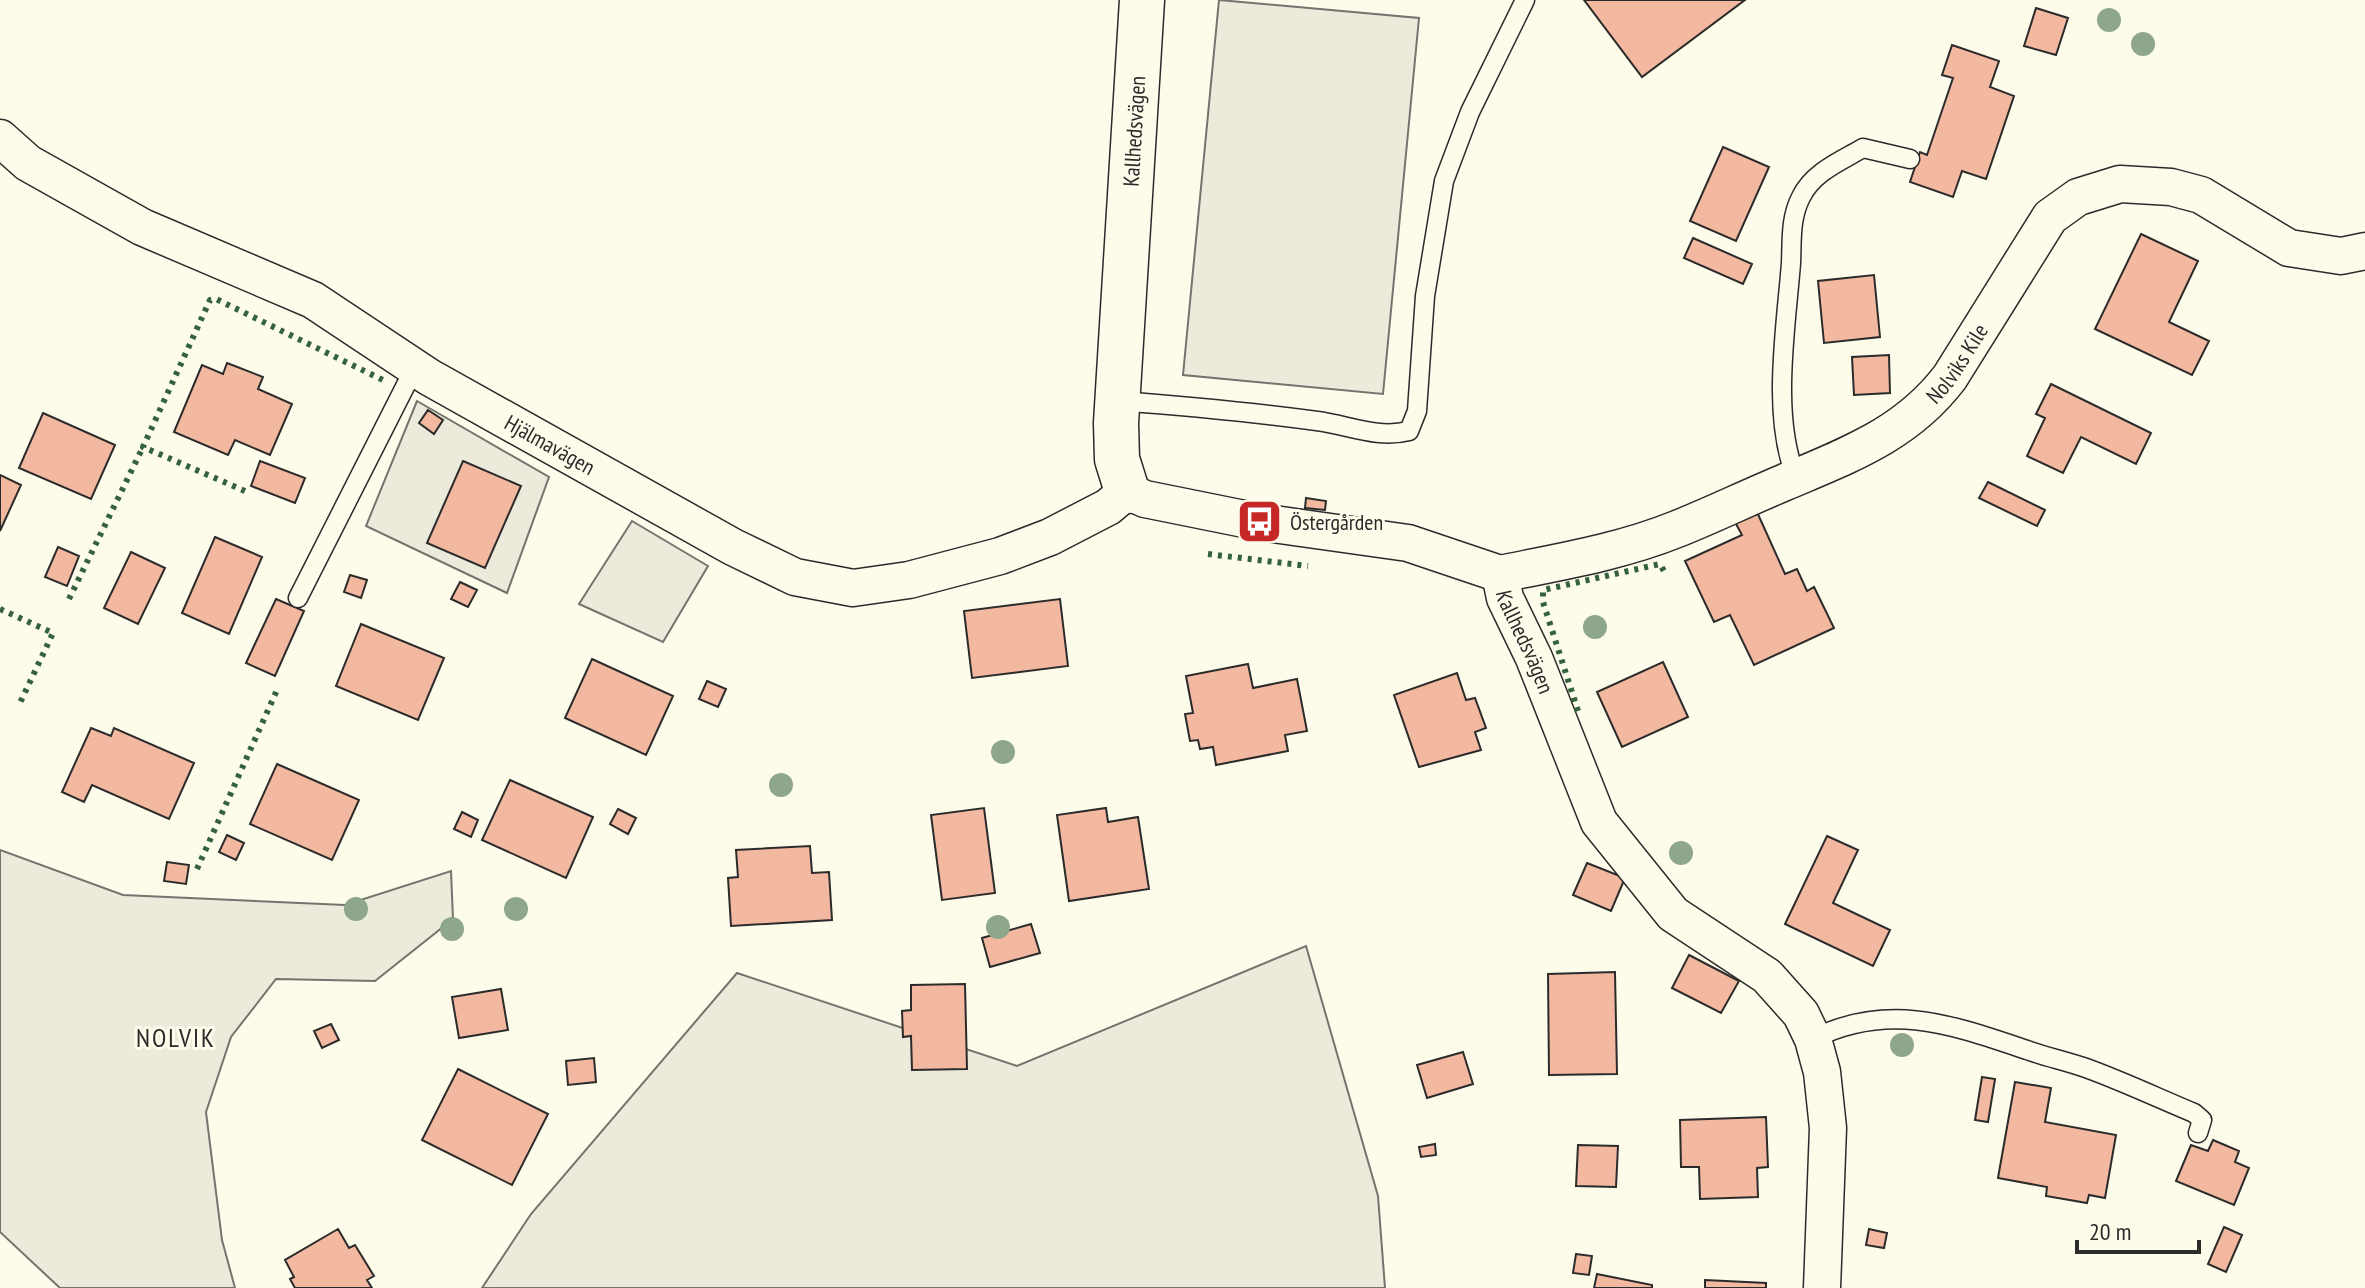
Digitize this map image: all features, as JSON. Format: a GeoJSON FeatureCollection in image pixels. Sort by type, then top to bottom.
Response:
{"type":"FeatureCollection","features":[{"type":"Feature","properties":{"kind":"street","name":"Kallhedsvägen"},"geometry":{"type":"LineString","coordinates":[[1142,0],[1118,401],[1117,459],[1127,491],[1145,499],[1259,522],[1408,543],[1500,574],[1505,598],[1534,658],[1599,822],[1673,914],[1767,976],[1801,1014],[1813,1039],[1822,1072],[1829,1139],[1822,1288]]}},
{"type":"Feature","properties":{"kind":"street","name":"Hjälmavägen"},"geometry":{"type":"LineString","coordinates":[[0,138],[28,163],[142,227],[313,300],[415,367],[733,547],[795,577],[853,588],[909,580],[1000,556],[1050,537],[1108,507],[1127,491]]}},
{"type":"Feature","properties":{"kind":"street","name":"Nolviks Kile"},"geometry":{"type":"LineString","coordinates":[[1500,574],[1577,560],[1675,530],[1906,424],[1932,400],[2050,217],[2078,197],[2120,184],[2171,187],[2201,195],[2289,248],[2341,256],[2365,251]]}},
{"type":"Feature","properties":{"kind":"lane"},"geometry":{"type":"LineString","coordinates":[[1118,401],[1246,412],[1334,423],[1391,435],[1409,431],[1417,411],[1425,296],[1444,181],[1470,112],[1525,0]]}},
{"type":"Feature","properties":{"kind":"lane"},"geometry":{"type":"LineString","coordinates":[[1796,477],[1784,432],[1784,327],[1791,231],[1801,197],[1818,174],[1863,148],[1910,159]]}},
{"type":"Feature","properties":{"kind":"lane"},"geometry":{"type":"LineString","coordinates":[[298,598],[415,367]]}},
{"type":"Feature","properties":{"kind":"lane"},"geometry":{"type":"LineString","coordinates":[[1813,1039],[1830,1030],[1869,1021],[1908,1018],[1949,1023],[2085,1067],[2194,1113],[2202,1120],[2198,1133]]}},
{"type":"Feature","properties":{"kind":"shaded area"},"geometry":{"type":"Polygon","coordinates":[[[1219,0],[1419,18],[1383,394],[1183,375],[1219,0]]]}},
{"type":"Feature","properties":{"kind":"shaded area"},"geometry":{"type":"Polygon","coordinates":[[[417,401],[549,477],[507,593],[366,526],[417,401]]]}},
{"type":"Feature","properties":{"kind":"shaded area"},"geometry":{"type":"Polygon","coordinates":[[[632,521],[708,566],[663,642],[579,604],[632,521]]]}},
{"type":"Feature","properties":{"kind":"shaded area"},"geometry":{"type":"Polygon","coordinates":[[[0,850],[123,895],[345,905],[451,871],[453,919],[375,981],[276,979],[231,1037],[206,1112],[222,1240],[235,1288],[60,1288],[0,1232],[0,850]]]}},
{"type":"Feature","properties":{"kind":"shaded area"},"geometry":{"type":"Polygon","coordinates":[[[1306,946],[1378,1196],[1385,1288],[482,1288],[531,1214],[737,973],[1017,1066],[1306,946]]]}},
{"type":"Feature","properties":{"kind":"building"},"geometry":{"type":"Polygon","coordinates":[[[1584,0],[1745,0],[1642,77],[1584,0]]]}},
{"type":"Feature","properties":{"kind":"building"},"geometry":{"type":"Polygon","coordinates":[[[2036,8],[2068,18],[2056,55],[2024,46],[2036,8]]]}},
{"type":"Feature","properties":{"kind":"building"},"geometry":{"type":"Polygon","coordinates":[[[1952,45],[1999,61],[1990,87],[2014,96],[1986,179],[1962,171],[1953,197],[1910,182],[1920,152],[1927,155],[1953,78],[1942,75],[1952,45]]]}},
{"type":"Feature","properties":{"kind":"building"},"geometry":{"type":"Polygon","coordinates":[[[1723,147],[1769,167],[1736,241],[1690,221],[1723,147]]]}},
{"type":"Feature","properties":{"kind":"building"},"geometry":{"type":"Polygon","coordinates":[[[2141,234],[2198,261],[2169,322],[2209,341],[2192,375],[2095,329],[2141,234]]]}},
{"type":"Feature","properties":{"kind":"building"},"geometry":{"type":"Polygon","coordinates":[[[1693,238],[1752,264],[1743,284],[1684,258],[1693,238]]]}},
{"type":"Feature","properties":{"kind":"building"},"geometry":{"type":"Polygon","coordinates":[[[1874,275],[1880,337],[1824,343],[1818,281],[1874,275]]]}},
{"type":"Feature","properties":{"kind":"building"},"geometry":{"type":"Polygon","coordinates":[[[1889,355],[1890,393],[1854,395],[1852,357],[1889,355]]]}},
{"type":"Feature","properties":{"kind":"building"},"geometry":{"type":"Polygon","coordinates":[[[227,363],[263,377],[258,389],[292,404],[270,455],[235,440],[228,455],[174,432],[202,365],[223,374],[227,363]]]}},
{"type":"Feature","properties":{"kind":"building"},"geometry":{"type":"Polygon","coordinates":[[[2051,384],[2151,433],[2136,464],[2081,437],[2063,473],[2027,456],[2045,418],[2036,414],[2051,384]]]}},
{"type":"Feature","properties":{"kind":"building"},"geometry":{"type":"Polygon","coordinates":[[[428,410],[443,420],[434,434],[419,423],[428,410]]]}},
{"type":"Feature","properties":{"kind":"building"},"geometry":{"type":"Polygon","coordinates":[[[43,413],[115,445],[91,499],[19,468],[43,413]]]}},
{"type":"Feature","properties":{"kind":"building"},"geometry":{"type":"Polygon","coordinates":[[[260,461],[305,478],[295,503],[251,486],[260,461]]]}},
{"type":"Feature","properties":{"kind":"building"},"geometry":{"type":"Polygon","coordinates":[[[463,461],[521,486],[485,568],[427,543],[463,461]]]}},
{"type":"Feature","properties":{"kind":"building"},"geometry":{"type":"Polygon","coordinates":[[[0,475],[21,485],[0,531],[0,475]]]}},
{"type":"Feature","properties":{"kind":"building"},"geometry":{"type":"Polygon","coordinates":[[[1988,482],[2045,510],[2037,526],[1979,498],[1988,482]]]}},
{"type":"Feature","properties":{"kind":"building"},"geometry":{"type":"Polygon","coordinates":[[[1306,498],[1326,501],[1325,510],[1305,508],[1306,498]]]}},
{"type":"Feature","properties":{"kind":"building"},"geometry":{"type":"Polygon","coordinates":[[[1757,512],[1785,574],[1797,569],[1807,591],[1814,587],[1834,628],[1754,665],[1730,615],[1714,622],[1685,561],[1742,535],[1735,522],[1757,512]]]}},
{"type":"Feature","properties":{"kind":"building"},"geometry":{"type":"Polygon","coordinates":[[[215,537],[262,557],[229,634],[182,613],[215,537]]]}},
{"type":"Feature","properties":{"kind":"building"},"geometry":{"type":"Polygon","coordinates":[[[58,547],[79,556],[67,586],[45,577],[58,547]]]}},
{"type":"Feature","properties":{"kind":"building"},"geometry":{"type":"Polygon","coordinates":[[[131,552],[165,568],[138,624],[104,608],[131,552]]]}},
{"type":"Feature","properties":{"kind":"building"},"geometry":{"type":"Polygon","coordinates":[[[350,575],[367,580],[361,598],[344,592],[350,575]]]}},
{"type":"Feature","properties":{"kind":"building"},"geometry":{"type":"Polygon","coordinates":[[[460,582],[477,590],[468,607],[451,599],[460,582]]]}},
{"type":"Feature","properties":{"kind":"building"},"geometry":{"type":"Polygon","coordinates":[[[276,599],[304,611],[275,676],[246,663],[276,599]]]}},
{"type":"Feature","properties":{"kind":"building"},"geometry":{"type":"Polygon","coordinates":[[[1060,599],[1068,666],[972,678],[964,611],[1060,599]]]}},
{"type":"Feature","properties":{"kind":"building"},"geometry":{"type":"Polygon","coordinates":[[[361,624],[444,658],[418,720],[336,686],[361,624]]]}},
{"type":"Feature","properties":{"kind":"building"},"geometry":{"type":"Polygon","coordinates":[[[592,659],[673,696],[646,755],[565,718],[592,659]]]}},
{"type":"Feature","properties":{"kind":"building"},"geometry":{"type":"Polygon","coordinates":[[[1663,662],[1688,717],[1622,747],[1597,692],[1663,662]]]}},
{"type":"Feature","properties":{"kind":"building"},"geometry":{"type":"Polygon","coordinates":[[[1248,664],[1253,688],[1297,679],[1307,731],[1285,735],[1288,751],[1216,765],[1213,747],[1200,749],[1198,740],[1190,741],[1185,714],[1193,713],[1186,676],[1248,664]]]}},
{"type":"Feature","properties":{"kind":"building"},"geometry":{"type":"Polygon","coordinates":[[[1457,673],[1466,700],[1475,698],[1486,728],[1475,732],[1481,750],[1419,767],[1394,695],[1457,673]]]}},
{"type":"Feature","properties":{"kind":"building"},"geometry":{"type":"Polygon","coordinates":[[[707,681],[726,689],[718,707],[699,699],[707,681]]]}},
{"type":"Feature","properties":{"kind":"building"},"geometry":{"type":"Polygon","coordinates":[[[91,728],[111,736],[114,728],[194,763],[169,819],[92,785],[84,802],[62,792],[91,728]]]}},
{"type":"Feature","properties":{"kind":"building"},"geometry":{"type":"Polygon","coordinates":[[[277,764],[359,800],[332,860],[250,824],[277,764]]]}},
{"type":"Feature","properties":{"kind":"building"},"geometry":{"type":"Polygon","coordinates":[[[510,780],[593,817],[566,878],[482,840],[510,780]]]}},
{"type":"Feature","properties":{"kind":"building"},"geometry":{"type":"Polygon","coordinates":[[[984,808],[995,893],[942,900],[931,815],[984,808]]]}},
{"type":"Feature","properties":{"kind":"building"},"geometry":{"type":"Polygon","coordinates":[[[1106,808],[1108,822],[1138,817],[1149,889],[1069,901],[1057,815],[1106,808]]]}},
{"type":"Feature","properties":{"kind":"building"},"geometry":{"type":"Polygon","coordinates":[[[618,809],[636,818],[628,834],[610,824],[618,809]]]}},
{"type":"Feature","properties":{"kind":"building"},"geometry":{"type":"Polygon","coordinates":[[[462,812],[478,820],[471,837],[454,829],[462,812]]]}},
{"type":"Feature","properties":{"kind":"building"},"geometry":{"type":"Polygon","coordinates":[[[227,835],[244,843],[236,860],[219,852],[227,835]]]}},
{"type":"Feature","properties":{"kind":"building"},"geometry":{"type":"Polygon","coordinates":[[[1827,836],[1858,850],[1833,903],[1890,930],[1873,966],[1785,924],[1827,836]]]}},
{"type":"Feature","properties":{"kind":"building"},"geometry":{"type":"Polygon","coordinates":[[[810,846],[812,873],[829,872],[832,920],[731,926],[728,878],[738,877],[736,850],[810,846]]]}},
{"type":"Feature","properties":{"kind":"building"},"geometry":{"type":"Polygon","coordinates":[[[167,862],[189,865],[186,884],[164,881],[167,862]]]}},
{"type":"Feature","properties":{"kind":"building"},"geometry":{"type":"Polygon","coordinates":[[[1587,863],[1625,878],[1611,911],[1573,895],[1587,863]]]}},
{"type":"Feature","properties":{"kind":"building"},"geometry":{"type":"Polygon","coordinates":[[[1031,924],[1040,953],[990,967],[982,938],[1031,924]]]}},
{"type":"Feature","properties":{"kind":"building"},"geometry":{"type":"Polygon","coordinates":[[[1689,955],[1739,981],[1721,1013],[1672,988],[1689,955]]]}},
{"type":"Feature","properties":{"kind":"building"},"geometry":{"type":"Polygon","coordinates":[[[1615,972],[1617,1074],[1549,1075],[1548,974],[1615,972]]]}},
{"type":"Feature","properties":{"kind":"building"},"geometry":{"type":"Polygon","coordinates":[[[965,984],[967,1069],[912,1070],[911,1036],[903,1037],[902,1011],[911,1010],[911,985],[965,984]]]}},
{"type":"Feature","properties":{"kind":"building"},"geometry":{"type":"Polygon","coordinates":[[[501,989],[508,1030],[459,1038],[452,997],[501,989]]]}},
{"type":"Feature","properties":{"kind":"building"},"geometry":{"type":"Polygon","coordinates":[[[331,1024],[339,1040],[322,1048],[314,1031],[331,1024]]]}},
{"type":"Feature","properties":{"kind":"building"},"geometry":{"type":"Polygon","coordinates":[[[1463,1052],[1473,1084],[1427,1098],[1417,1065],[1463,1052]]]}},
{"type":"Feature","properties":{"kind":"building"},"geometry":{"type":"Polygon","coordinates":[[[594,1058],[596,1082],[568,1085],[566,1061],[594,1058]]]}},
{"type":"Feature","properties":{"kind":"building"},"geometry":{"type":"Polygon","coordinates":[[[458,1069],[548,1114],[512,1185],[422,1140],[458,1069]]]}},
{"type":"Feature","properties":{"kind":"building"},"geometry":{"type":"Polygon","coordinates":[[[1982,1077],[1995,1079],[1988,1122],[1975,1120],[1982,1077]]]}},
{"type":"Feature","properties":{"kind":"building"},"geometry":{"type":"Polygon","coordinates":[[[2015,1082],[2051,1088],[2045,1122],[2116,1135],[2105,1198],[2089,1195],[2087,1203],[2046,1196],[2047,1187],[1998,1178],[2015,1082]]]}},
{"type":"Feature","properties":{"kind":"building"},"geometry":{"type":"Polygon","coordinates":[[[1766,1117],[1768,1167],[1757,1168],[1758,1197],[1700,1199],[1699,1167],[1681,1167],[1680,1120],[1766,1117]]]}},
{"type":"Feature","properties":{"kind":"building"},"geometry":{"type":"Polygon","coordinates":[[[2213,1140],[2239,1151],[2235,1162],[2249,1168],[2234,1205],[2176,1181],[2191,1145],[2208,1151],[2213,1140]]]}},
{"type":"Feature","properties":{"kind":"building"},"geometry":{"type":"Polygon","coordinates":[[[1435,1144],[1436,1155],[1421,1157],[1419,1147],[1435,1144]]]}},
{"type":"Feature","properties":{"kind":"building"},"geometry":{"type":"Polygon","coordinates":[[[1578,1145],[1618,1146],[1616,1187],[1576,1186],[1578,1145]]]}},
{"type":"Feature","properties":{"kind":"building"},"geometry":{"type":"Polygon","coordinates":[[[2224,1227],[2242,1235],[2226,1272],[2208,1264],[2224,1227]]]}},
{"type":"Feature","properties":{"kind":"building"},"geometry":{"type":"Polygon","coordinates":[[[338,1229],[349,1248],[355,1245],[374,1276],[367,1280],[372,1288],[295,1288],[290,1279],[294,1277],[285,1260],[338,1229]]]}},
{"type":"Feature","properties":{"kind":"building"},"geometry":{"type":"Polygon","coordinates":[[[1869,1229],[1887,1233],[1884,1248],[1866,1245],[1869,1229]]]}},
{"type":"Feature","properties":{"kind":"building"},"geometry":{"type":"Polygon","coordinates":[[[1576,1254],[1592,1256],[1589,1275],[1573,1273],[1576,1254]]]}},
{"type":"Feature","properties":{"kind":"building"},"geometry":{"type":"Polygon","coordinates":[[[1597,1274],[1652,1285],[1652,1288],[1594,1288],[1597,1274]]]}},
{"type":"Feature","properties":{"kind":"building"},"geometry":{"type":"Polygon","coordinates":[[[1705,1280],[1766,1283],[1766,1288],[1705,1288],[1705,1280]]]}},
{"type":"Feature","properties":{"kind":"hedge"},"geometry":{"type":"LineString","coordinates":[[245,491],[143,447],[210,300],[216,299],[387,382]]}},
{"type":"Feature","properties":{"kind":"hedge"},"geometry":{"type":"LineString","coordinates":[[69,599],[143,447]]}},
{"type":"Feature","properties":{"kind":"hedge"},"geometry":{"type":"LineString","coordinates":[[1208,554],[1308,566]]}},
{"type":"Feature","properties":{"kind":"hedge"},"geometry":{"type":"LineString","coordinates":[[1578,711],[1543,602],[1543,590],[1660,564],[1665,573]]}},
{"type":"Feature","properties":{"kind":"hedge"},"geometry":{"type":"LineString","coordinates":[[0,609],[53,633],[19,705]]}},
{"type":"Feature","properties":{"kind":"hedge"},"geometry":{"type":"LineString","coordinates":[[197,869],[277,690]]}},
{"type":"Feature","properties":{"kind":"place","name":"Östergården"},"geometry":{"type":"Point","coordinates":[1259,522]}},
{"type":"Feature","properties":{"kind":"district","name":"NOLVIK"},"geometry":{"type":"Point","coordinates":[176,1037]}}]}
